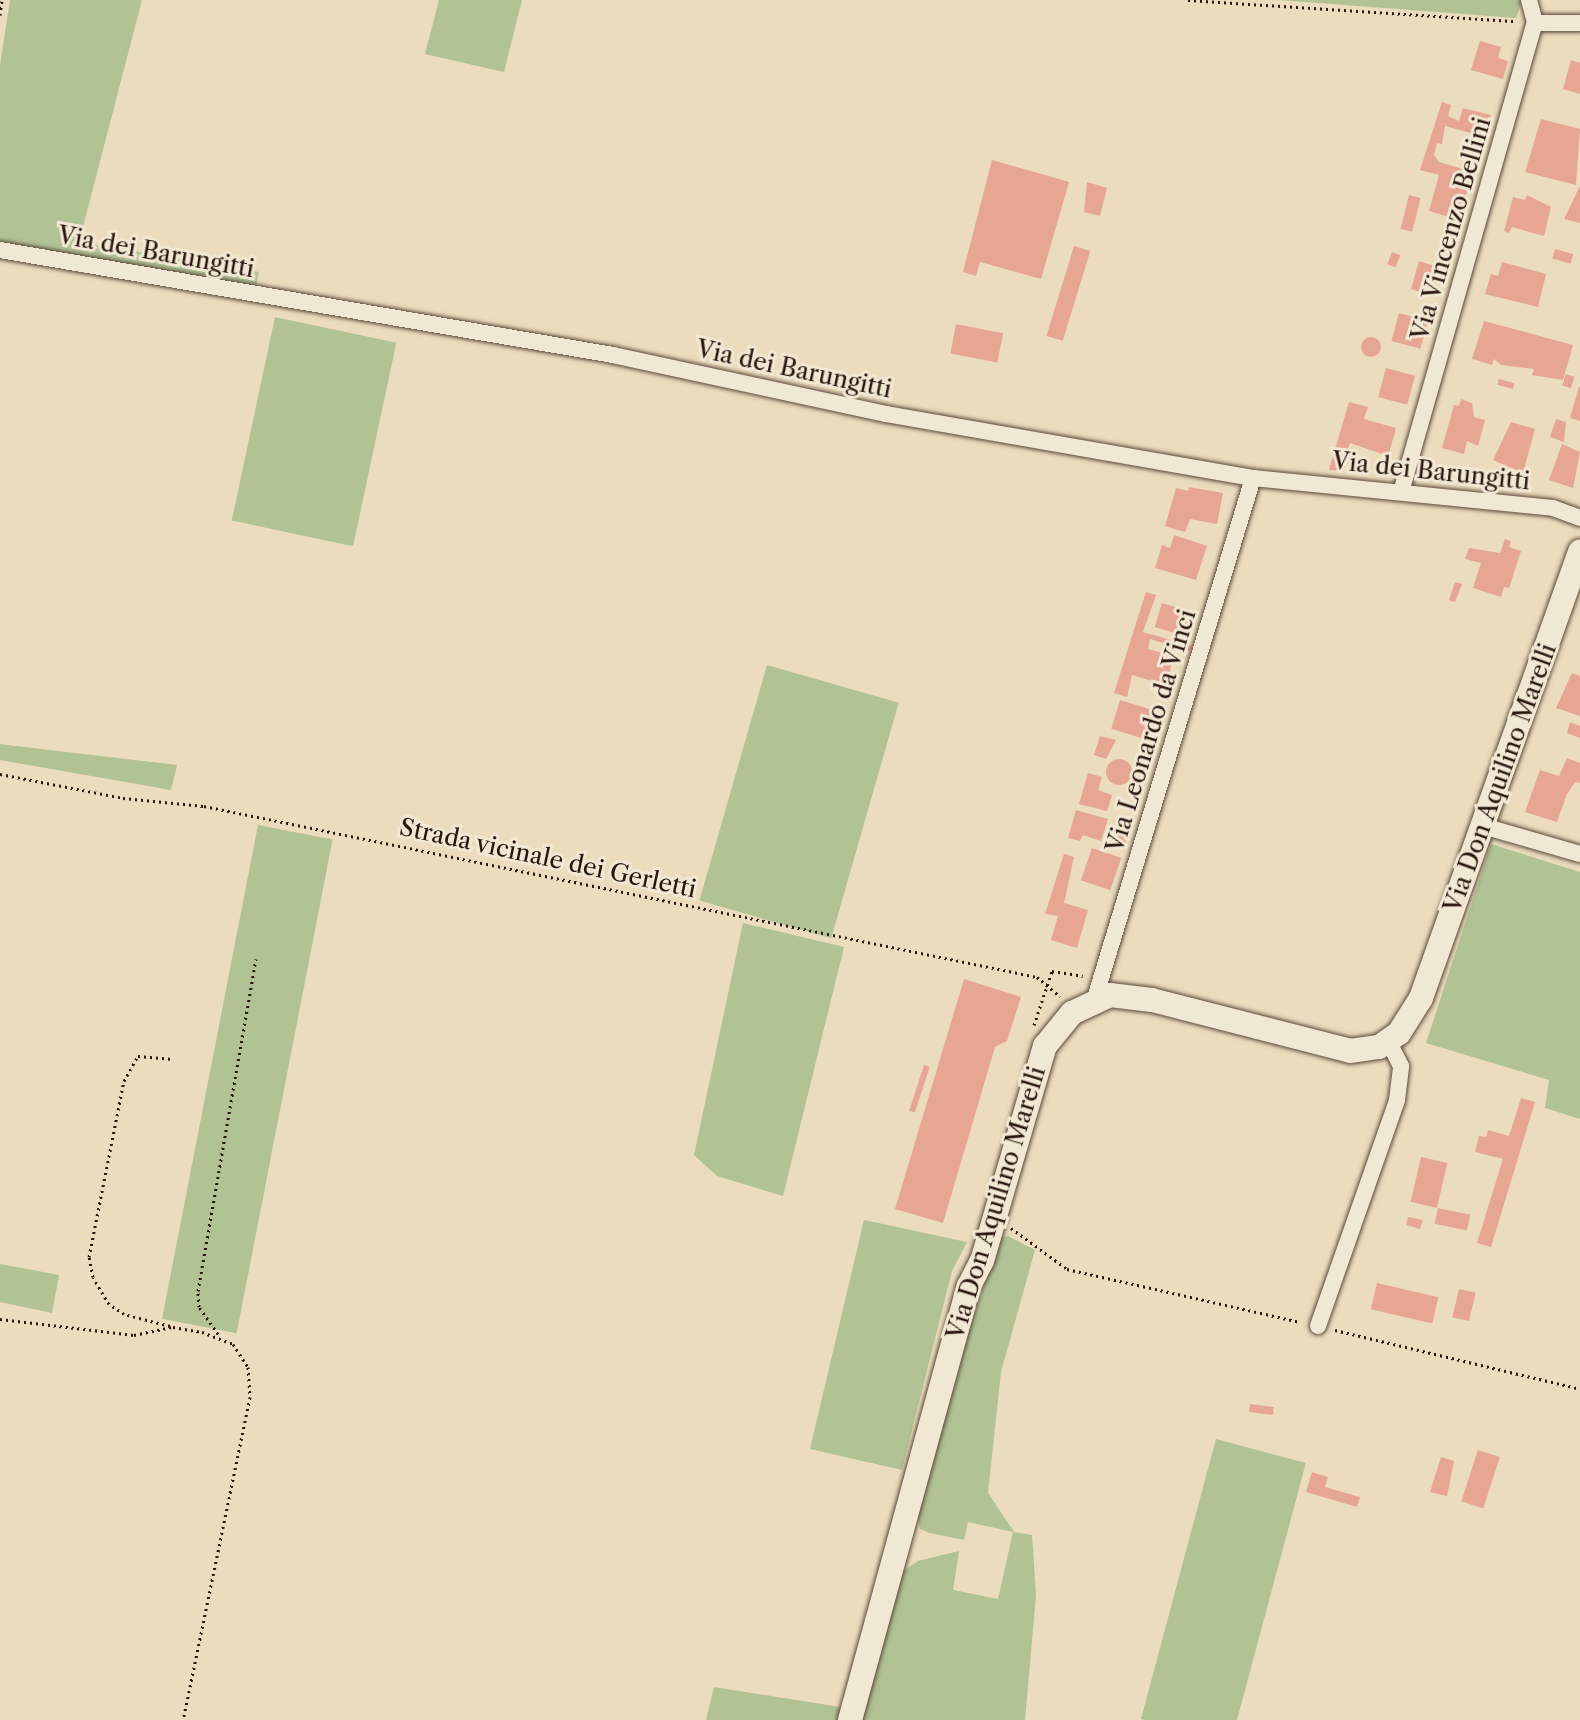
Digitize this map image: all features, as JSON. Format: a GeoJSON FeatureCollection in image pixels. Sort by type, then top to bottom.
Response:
{"type":"FeatureCollection","features":[{"type":"Feature","properties":{"kind":"street"},"geometry":{"type":"LineString","coordinates":[[1529,0],[1535,23],[1580,23]]}},
{"type":"Feature","properties":{"kind":"street","name":"Via Vincenzo Bellini"},"geometry":{"type":"LineString","coordinates":[[1401,492],[1535,23]]}},
{"type":"Feature","properties":{"kind":"street","name":"Via dei Barungitti"},"geometry":{"type":"LineString","coordinates":[[0,250],[613,355],[886,414],[1253,478],[1553,508],[1580,518]]}},
{"type":"Feature","properties":{"kind":"street","name":"Via Leonardo da Vinci"},"geometry":{"type":"LineString","coordinates":[[1095,998],[1253,478]]}},
{"type":"Feature","properties":{"kind":"street","name":"Via Don Aquilino Marelli"},"geometry":{"type":"LineString","coordinates":[[1388,1041],[1409,1022],[1421,998],[1574,590],[1580,551]]}},
{"type":"Feature","properties":{"kind":"street"},"geometry":{"type":"LineString","coordinates":[[1483,826],[1580,854]]}},
{"type":"Feature","properties":{"kind":"street"},"geometry":{"type":"LineString","coordinates":[[1095,998],[1152,1000],[1350,1051],[1388,1041],[1401,1066],[1397,1100],[1318,1326]]}},
{"type":"Feature","properties":{"kind":"street","name":"Via Don Aquilino Marelli"},"geometry":{"type":"LineString","coordinates":[[850,1720],[956,1331],[992,1227],[1038,1063],[1072,1013],[1095,998]]}},
{"type":"Feature","properties":{"kind":"path"},"geometry":{"type":"LineString","coordinates":[[0,15],[2,0]]}},
{"type":"Feature","properties":{"kind":"path"},"geometry":{"type":"LineString","coordinates":[[1188,0],[1535,23]]}},
{"type":"Feature","properties":{"kind":"path","name":"Strada vicinale dei Gerletti"},"geometry":{"type":"LineString","coordinates":[[0,774],[123,798],[204,806],[1037,977],[1072,1013]]}},
{"type":"Feature","properties":{"kind":"path"},"geometry":{"type":"LineString","coordinates":[[220,1337],[203,1315],[198,1291],[256,959]]}},
{"type":"Feature","properties":{"kind":"path"},"geometry":{"type":"LineString","coordinates":[[1053,970],[1085,976],[1104,967]]}},
{"type":"Feature","properties":{"kind":"path"},"geometry":{"type":"LineString","coordinates":[[173,1059],[138,1056],[124,1081],[89,1257],[93,1277],[109,1304],[124,1314],[220,1337],[233,1344],[248,1367],[250,1397],[183,1720]]}},
{"type":"Feature","properties":{"kind":"path"},"geometry":{"type":"LineString","coordinates":[[992,1227],[1019,1231],[1059,1265],[1078,1272],[1580,1389]]}},
{"type":"Feature","properties":{"kind":"path"},"geometry":{"type":"LineString","coordinates":[[0,1319],[147,1335],[173,1327]]}},
{"type":"Feature","properties":{"kind":"green space"},"geometry":{"type":"Polygon","coordinates":[[[10,0],[142,0],[79,242],[259,272],[255,291],[0,246],[0,65],[10,0]]]}},
{"type":"Feature","properties":{"kind":"green space"},"geometry":{"type":"Polygon","coordinates":[[[439,0],[522,0],[504,72],[425,54],[439,0]]]}},
{"type":"Feature","properties":{"kind":"green space"},"geometry":{"type":"Polygon","coordinates":[[[1279,0],[1522,0],[1516,18],[1279,0]]]}},
{"type":"Feature","properties":{"kind":"green space"},"geometry":{"type":"Polygon","coordinates":[[[275,317],[396,343],[353,546],[232,520],[275,317]]]}},
{"type":"Feature","properties":{"kind":"green space"},"geometry":{"type":"Polygon","coordinates":[[[767,665],[899,703],[831,938],[699,901],[767,665]]]}},
{"type":"Feature","properties":{"kind":"green space"},"geometry":{"type":"Polygon","coordinates":[[[0,744],[177,765],[171,790],[0,760],[0,744]]]}},
{"type":"Feature","properties":{"kind":"green space"},"geometry":{"type":"Polygon","coordinates":[[[258,825],[333,840],[237,1333],[162,1319],[258,825]]]}},
{"type":"Feature","properties":{"kind":"green space"},"geometry":{"type":"Polygon","coordinates":[[[1491,844],[1580,872],[1580,1119],[1545,1108],[1549,1080],[1426,1043],[1491,844]]]}},
{"type":"Feature","properties":{"kind":"green space"},"geometry":{"type":"Polygon","coordinates":[[[743,923],[844,947],[783,1196],[717,1176],[694,1155],[743,923]]]}},
{"type":"Feature","properties":{"kind":"green space"},"geometry":{"type":"Polygon","coordinates":[[[864,1220],[967,1242],[952,1271],[902,1470],[810,1449],[864,1220]]]}},
{"type":"Feature","properties":{"kind":"green space"},"geometry":{"type":"Polygon","coordinates":[[[1008,1236],[1035,1250],[1001,1372],[988,1493],[1014,1532],[1032,1535],[1036,1595],[1025,1720],[706,1720],[714,1687],[859,1710],[903,1571],[918,1561],[959,1551],[953,1590],[998,1599],[1013,1532],[968,1522],[964,1540],[930,1533],[920,1529],[915,1501],[977,1305],[1001,1238],[1008,1236]]]}},
{"type":"Feature","properties":{"kind":"green space"},"geometry":{"type":"Polygon","coordinates":[[[0,1264],[59,1275],[52,1313],[0,1302],[0,1264]]]}},
{"type":"Feature","properties":{"kind":"green space"},"geometry":{"type":"Polygon","coordinates":[[[1216,1439],[1306,1463],[1237,1720],[1141,1719],[1216,1439]]]}},
{"type":"Feature","properties":{"kind":"building"},"geometry":{"type":"Polygon","coordinates":[[[1480,41],[1501,47],[1498,58],[1508,61],[1503,79],[1471,70],[1480,41]]]}},
{"type":"Feature","properties":{"kind":"building"},"geometry":{"type":"Polygon","coordinates":[[[1571,60],[1580,63],[1580,94],[1563,89],[1571,60]]]}},
{"type":"Feature","properties":{"kind":"building"},"geometry":{"type":"Polygon","coordinates":[[[1442,102],[1451,105],[1448,116],[1459,121],[1463,108],[1491,115],[1485,137],[1445,126],[1442,144],[1437,143],[1434,155],[1439,162],[1473,172],[1459,220],[1429,211],[1439,175],[1420,170],[1442,102]]]}},
{"type":"Feature","properties":{"kind":"building"},"geometry":{"type":"Polygon","coordinates":[[[1541,119],[1580,129],[1576,185],[1525,172],[1541,119]]]}},
{"type":"Feature","properties":{"kind":"building"},"geometry":{"type":"Polygon","coordinates":[[[992,160],[1069,182],[1041,279],[980,262],[976,276],[963,272],[992,160]]]}},
{"type":"Feature","properties":{"kind":"building"},"geometry":{"type":"Polygon","coordinates":[[[1087,182],[1107,188],[1100,216],[1084,212],[1087,182]]]}},
{"type":"Feature","properties":{"kind":"building"},"geometry":{"type":"Polygon","coordinates":[[[1580,186],[1580,223],[1564,219],[1580,186]]]}},
{"type":"Feature","properties":{"kind":"building"},"geometry":{"type":"Polygon","coordinates":[[[1409,195],[1421,198],[1412,232],[1401,229],[1409,195]]]}},
{"type":"Feature","properties":{"kind":"building"},"geometry":{"type":"Polygon","coordinates":[[[1527,195],[1551,207],[1544,236],[1512,227],[1509,233],[1504,231],[1513,197],[1525,200],[1527,195]]]}},
{"type":"Feature","properties":{"kind":"building"},"geometry":{"type":"Polygon","coordinates":[[[1074,246],[1090,251],[1063,341],[1047,336],[1074,246]]]}},
{"type":"Feature","properties":{"kind":"building"},"geometry":{"type":"Polygon","coordinates":[[[1555,249],[1573,254],[1571,264],[1552,259],[1555,249]]]}},
{"type":"Feature","properties":{"kind":"building"},"geometry":{"type":"Polygon","coordinates":[[[1392,252],[1400,255],[1396,267],[1387,264],[1392,252]]]}},
{"type":"Feature","properties":{"kind":"building"},"geometry":{"type":"Polygon","coordinates":[[[1419,261],[1438,267],[1433,296],[1411,289],[1419,261]]]}},
{"type":"Feature","properties":{"kind":"building"},"geometry":{"type":"Polygon","coordinates":[[[1502,262],[1546,274],[1538,307],[1485,294],[1491,274],[1498,276],[1502,262]]]}},
{"type":"Feature","properties":{"kind":"building"},"geometry":{"type":"Polygon","coordinates":[[[1399,313],[1428,321],[1420,349],[1391,341],[1399,313]]]}},
{"type":"Feature","properties":{"kind":"building"},"geometry":{"type":"Polygon","coordinates":[[[1484,321],[1573,345],[1563,380],[1532,375],[1534,369],[1501,365],[1494,359],[1492,365],[1472,359],[1484,321]]]}},
{"type":"Feature","properties":{"kind":"building"},"geometry":{"type":"Polygon","coordinates":[[[956,324],[1003,333],[997,363],[950,353],[956,324]]]}},
{"type":"Feature","properties":{"kind":"building"},"geometry":{"type":"Polygon","coordinates":[[[1371,337],[1378,340],[1381,347],[1378,354],[1371,357],[1364,354],[1361,347],[1364,340],[1371,337]]]}},
{"type":"Feature","properties":{"kind":"building"},"geometry":{"type":"Polygon","coordinates":[[[1386,368],[1415,376],[1407,405],[1378,397],[1386,368]]]}},
{"type":"Feature","properties":{"kind":"building"},"geometry":{"type":"Polygon","coordinates":[[[1566,374],[1575,377],[1571,388],[1562,385],[1566,374]]]}},
{"type":"Feature","properties":{"kind":"building"},"geometry":{"type":"Polygon","coordinates":[[[1499,379],[1514,383],[1513,389],[1497,385],[1499,379]]]}},
{"type":"Feature","properties":{"kind":"building"},"geometry":{"type":"Polygon","coordinates":[[[1580,387],[1580,421],[1570,418],[1580,387]]]}},
{"type":"Feature","properties":{"kind":"building"},"geometry":{"type":"Polygon","coordinates":[[[1461,399],[1472,403],[1474,417],[1485,420],[1478,446],[1467,441],[1464,454],[1442,448],[1454,405],[1459,406],[1461,399]]]}},
{"type":"Feature","properties":{"kind":"building"},"geometry":{"type":"Polygon","coordinates":[[[1349,402],[1368,407],[1364,419],[1396,428],[1391,446],[1388,456],[1350,443],[1341,471],[1329,470],[1349,402]]]}},
{"type":"Feature","properties":{"kind":"building"},"geometry":{"type":"Polygon","coordinates":[[[1556,419],[1566,422],[1564,442],[1550,437],[1556,419]]]}},
{"type":"Feature","properties":{"kind":"building"},"geometry":{"type":"Polygon","coordinates":[[[1511,422],[1535,429],[1523,473],[1493,460],[1511,422]]]}},
{"type":"Feature","properties":{"kind":"building"},"geometry":{"type":"Polygon","coordinates":[[[1562,444],[1580,452],[1573,488],[1549,480],[1562,444]]]}},
{"type":"Feature","properties":{"kind":"building"},"geometry":{"type":"Polygon","coordinates":[[[1189,487],[1223,493],[1217,524],[1190,519],[1185,532],[1165,526],[1176,488],[1188,491],[1189,487]]]}},
{"type":"Feature","properties":{"kind":"building"},"geometry":{"type":"Polygon","coordinates":[[[1174,535],[1207,546],[1196,580],[1155,568],[1162,545],[1170,548],[1174,535]]]}},
{"type":"Feature","properties":{"kind":"building"},"geometry":{"type":"Polygon","coordinates":[[[1505,539],[1511,541],[1509,547],[1521,551],[1509,588],[1504,587],[1501,597],[1473,588],[1481,563],[1465,559],[1469,548],[1500,553],[1505,539]]]}},
{"type":"Feature","properties":{"kind":"building"},"geometry":{"type":"Polygon","coordinates":[[[1455,582],[1462,584],[1455,602],[1449,600],[1455,582]]]}},
{"type":"Feature","properties":{"kind":"building"},"geometry":{"type":"Polygon","coordinates":[[[1146,592],[1156,595],[1143,632],[1192,646],[1190,651],[1150,639],[1148,649],[1174,656],[1166,685],[1132,675],[1127,697],[1114,693],[1146,592]]]}},
{"type":"Feature","properties":{"kind":"building"},"geometry":{"type":"Polygon","coordinates":[[[1162,603],[1195,613],[1187,637],[1155,627],[1162,603]]]}},
{"type":"Feature","properties":{"kind":"building"},"geometry":{"type":"Polygon","coordinates":[[[1572,673],[1580,676],[1580,716],[1556,708],[1572,673]]]}},
{"type":"Feature","properties":{"kind":"building"},"geometry":{"type":"Polygon","coordinates":[[[1120,700],[1153,710],[1144,739],[1111,729],[1120,700]]]}},
{"type":"Feature","properties":{"kind":"building"},"geometry":{"type":"Polygon","coordinates":[[[1570,722],[1580,726],[1580,738],[1567,733],[1570,722]]]}},
{"type":"Feature","properties":{"kind":"building"},"geometry":{"type":"Polygon","coordinates":[[[1100,736],[1116,740],[1106,759],[1094,755],[1100,736]]]}},
{"type":"Feature","properties":{"kind":"building"},"geometry":{"type":"Polygon","coordinates":[[[1567,758],[1580,763],[1580,783],[1575,782],[1567,794],[1557,822],[1525,812],[1540,770],[1559,776],[1567,758]]]}},
{"type":"Feature","properties":{"kind":"building"},"geometry":{"type":"Polygon","coordinates":[[[1119,759],[1128,763],[1132,772],[1128,781],[1119,785],[1110,781],[1106,772],[1110,763],[1119,759]]]}},
{"type":"Feature","properties":{"kind":"building"},"geometry":{"type":"Polygon","coordinates":[[[1088,773],[1102,777],[1098,790],[1112,795],[1107,811],[1079,804],[1088,773]]]}},
{"type":"Feature","properties":{"kind":"building"},"geometry":{"type":"Polygon","coordinates":[[[1076,810],[1108,819],[1101,841],[1083,835],[1080,841],[1068,838],[1076,810]]]}},
{"type":"Feature","properties":{"kind":"building"},"geometry":{"type":"Polygon","coordinates":[[[1111,826],[1125,831],[1126,848],[1106,843],[1111,826]]]}},
{"type":"Feature","properties":{"kind":"building"},"geometry":{"type":"Polygon","coordinates":[[[1092,848],[1121,858],[1110,890],[1081,880],[1092,848]]]}},
{"type":"Feature","properties":{"kind":"building"},"geometry":{"type":"Polygon","coordinates":[[[1064,854],[1074,857],[1064,903],[1088,910],[1077,948],[1051,940],[1058,916],[1045,914],[1064,854]]]}},
{"type":"Feature","properties":{"kind":"building"},"geometry":{"type":"Polygon","coordinates":[[[964,979],[1021,997],[1007,1041],[995,1047],[943,1223],[895,1209],[964,979]]]}},
{"type":"Feature","properties":{"kind":"building"},"geometry":{"type":"Polygon","coordinates":[[[924,1065],[930,1067],[915,1113],[909,1111],[924,1065]]]}},
{"type":"Feature","properties":{"kind":"building"},"geometry":{"type":"Polygon","coordinates":[[[1521,1098],[1535,1102],[1491,1247],[1477,1243],[1503,1159],[1475,1152],[1479,1136],[1486,1137],[1488,1130],[1509,1136],[1521,1098]]]}},
{"type":"Feature","properties":{"kind":"building"},"geometry":{"type":"Polygon","coordinates":[[[1421,1157],[1447,1163],[1437,1208],[1411,1202],[1421,1157]]]}},
{"type":"Feature","properties":{"kind":"building"},"geometry":{"type":"Polygon","coordinates":[[[1438,1208],[1470,1215],[1467,1231],[1435,1224],[1438,1208]]]}},
{"type":"Feature","properties":{"kind":"building"},"geometry":{"type":"Polygon","coordinates":[[[1408,1217],[1423,1220],[1420,1229],[1406,1225],[1408,1217]]]}},
{"type":"Feature","properties":{"kind":"building"},"geometry":{"type":"Polygon","coordinates":[[[1377,1283],[1438,1297],[1432,1323],[1371,1309],[1377,1283]]]}},
{"type":"Feature","properties":{"kind":"building"},"geometry":{"type":"Polygon","coordinates":[[[1459,1289],[1476,1293],[1469,1321],[1452,1317],[1459,1289]]]}},
{"type":"Feature","properties":{"kind":"building"},"geometry":{"type":"Polygon","coordinates":[[[1250,1404],[1274,1407],[1273,1415],[1249,1412],[1250,1404]]]}},
{"type":"Feature","properties":{"kind":"building"},"geometry":{"type":"Polygon","coordinates":[[[1478,1450],[1500,1457],[1483,1508],[1461,1501],[1478,1450]]]}},
{"type":"Feature","properties":{"kind":"building"},"geometry":{"type":"Polygon","coordinates":[[[1441,1457],[1454,1461],[1447,1496],[1430,1492],[1441,1457]]]}},
{"type":"Feature","properties":{"kind":"building"},"geometry":{"type":"Polygon","coordinates":[[[1312,1472],[1328,1477],[1325,1487],[1360,1497],[1357,1507],[1306,1492],[1312,1472]]]}}]}
